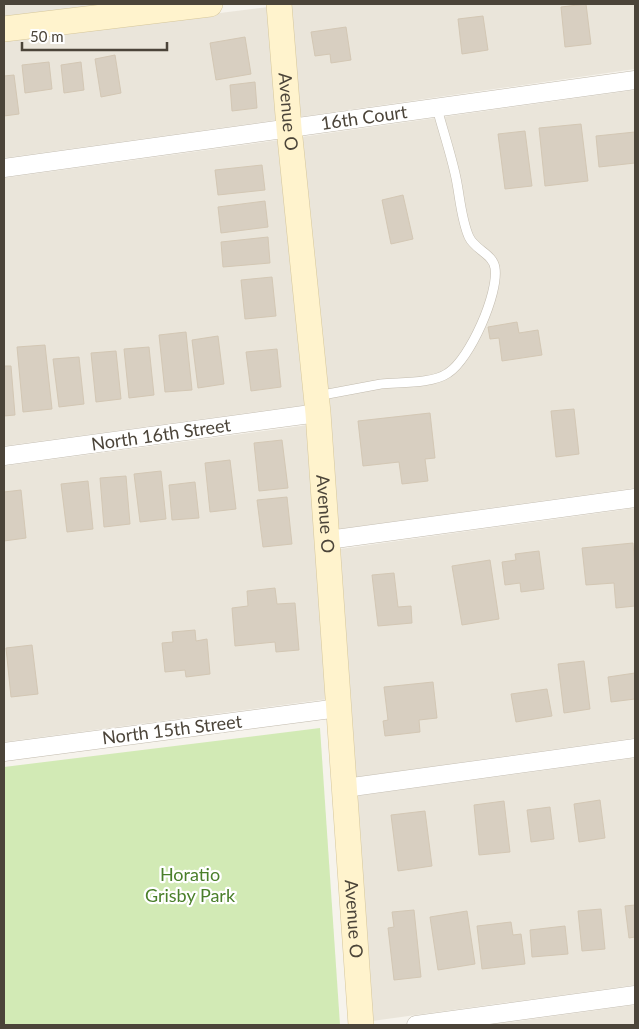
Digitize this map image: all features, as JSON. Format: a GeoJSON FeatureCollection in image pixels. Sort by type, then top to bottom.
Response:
{"type":"FeatureCollection","features":[{"type":"Feature","properties":{"kind":"street"},"geometry":{"type":"LineString","coordinates":[[4,29],[202,4]]}},
{"type":"Feature","properties":{"kind":"street","name":"Avenue O"},"geometry":{"type":"LineString","coordinates":[[279,4],[289,128],[318,404],[361,1025]]}},
{"type":"Feature","properties":{"kind":"street","name":"16th Court"},"geometry":{"type":"LineString","coordinates":[[4,168],[635,80]]}},
{"type":"Feature","properties":{"kind":"street","name":"North 16th Street"},"geometry":{"type":"LineString","coordinates":[[4,456],[318,404]]}},
{"type":"Feature","properties":{"kind":"street"},"geometry":{"type":"LineString","coordinates":[[328,540],[635,498]]}},
{"type":"Feature","properties":{"kind":"street","name":"North 15th Street"},"geometry":{"type":"LineString","coordinates":[[4,752],[340,708]]}},
{"type":"Feature","properties":{"kind":"street"},"geometry":{"type":"LineString","coordinates":[[345,788],[635,748]]}},
{"type":"Feature","properties":{"kind":"street"},"geometry":{"type":"LineString","coordinates":[[416,1025],[635,995]]}},
{"type":"Feature","properties":{"kind":"lane"},"geometry":{"type":"LineString","coordinates":[[318,404],[382,384],[432,379],[448,374],[466,354],[481,329],[495,279],[495,267],[492,258],[472,242],[466,228],[456,175],[437,108]]}},
{"type":"Feature","properties":{"kind":"shaded area"},"geometry":{"type":"Polygon","coordinates":[[[4,4],[129,4],[4,19],[4,4]]]}},
{"type":"Feature","properties":{"kind":"shaded area"},"geometry":{"type":"Polygon","coordinates":[[[635,4],[635,69],[299,117],[290,5],[635,4]]]}},
{"type":"Feature","properties":{"kind":"shaded area"},"geometry":{"type":"Polygon","coordinates":[[[268,7],[277,120],[4,158],[4,40],[268,7]]]}},
{"type":"Feature","properties":{"kind":"shaded area"},"geometry":{"type":"Polygon","coordinates":[[[635,90],[635,488],[338,529],[301,137],[635,90]]]}},
{"type":"Feature","properties":{"kind":"shaded area"},"geometry":{"type":"Polygon","coordinates":[[[279,140],[306,405],[4,446],[4,178],[279,140]]]}},
{"type":"Feature","properties":{"kind":"shaded area"},"geometry":{"type":"Polygon","coordinates":[[[308,425],[328,699],[4,742],[4,466],[308,425]]]}},
{"type":"Feature","properties":{"kind":"shaded area"},"geometry":{"type":"Polygon","coordinates":[[[635,508],[635,738],[356,777],[340,549],[635,508]]]}},
{"type":"Feature","properties":{"kind":"shaded area"},"geometry":{"type":"Polygon","coordinates":[[[635,758],[635,985],[372,1021],[357,796],[635,758]]]}},
{"type":"Feature","properties":{"kind":"shaded area"},"geometry":{"type":"Polygon","coordinates":[[[635,1005],[635,1025],[489,1025],[635,1005]]]}},
{"type":"Feature","properties":{"kind":"green space","name":"Horatio Grisby Park"},"geometry":{"type":"Polygon","coordinates":[[[320,728],[340,1025],[4,1025],[4,767],[320,728]]]}},
{"type":"Feature","properties":{"kind":"building"},"geometry":{"type":"Polygon","coordinates":[[[586,4],[591,44],[565,47],[561,7],[586,4]]]}},
{"type":"Feature","properties":{"kind":"building"},"geometry":{"type":"Polygon","coordinates":[[[483,16],[488,50],[462,54],[458,19],[483,16]]]}},
{"type":"Feature","properties":{"kind":"building"},"geometry":{"type":"Polygon","coordinates":[[[346,27],[351,60],[331,63],[330,54],[315,56],[311,32],[346,27]]]}},
{"type":"Feature","properties":{"kind":"building"},"geometry":{"type":"Polygon","coordinates":[[[245,37],[251,74],[216,80],[210,43],[245,37]]]}},
{"type":"Feature","properties":{"kind":"building"},"geometry":{"type":"Polygon","coordinates":[[[115,55],[121,93],[101,97],[95,59],[115,55]]]}},
{"type":"Feature","properties":{"kind":"building"},"geometry":{"type":"Polygon","coordinates":[[[49,62],[52,89],[25,93],[22,65],[49,62]]]}},
{"type":"Feature","properties":{"kind":"building"},"geometry":{"type":"Polygon","coordinates":[[[81,62],[84,90],[64,93],[61,65],[81,62]]]}},
{"type":"Feature","properties":{"kind":"building"},"geometry":{"type":"Polygon","coordinates":[[[14,75],[19,114],[4,116],[4,76],[14,75]]]}},
{"type":"Feature","properties":{"kind":"building"},"geometry":{"type":"Polygon","coordinates":[[[255,82],[257,108],[232,111],[230,85],[255,82]]]}},
{"type":"Feature","properties":{"kind":"building"},"geometry":{"type":"Polygon","coordinates":[[[581,124],[588,181],[545,186],[539,128],[581,124]]]}},
{"type":"Feature","properties":{"kind":"building"},"geometry":{"type":"Polygon","coordinates":[[[525,131],[532,186],[505,189],[498,134],[525,131]]]}},
{"type":"Feature","properties":{"kind":"building"},"geometry":{"type":"Polygon","coordinates":[[[635,132],[635,163],[599,167],[596,136],[635,132]]]}},
{"type":"Feature","properties":{"kind":"building"},"geometry":{"type":"Polygon","coordinates":[[[262,165],[265,190],[218,195],[215,170],[262,165]]]}},
{"type":"Feature","properties":{"kind":"building"},"geometry":{"type":"Polygon","coordinates":[[[403,195],[413,239],[391,244],[382,200],[403,195]]]}},
{"type":"Feature","properties":{"kind":"building"},"geometry":{"type":"Polygon","coordinates":[[[265,201],[268,227],[221,233],[218,207],[265,201]]]}},
{"type":"Feature","properties":{"kind":"building"},"geometry":{"type":"Polygon","coordinates":[[[268,237],[270,263],[223,267],[221,242],[268,237]]]}},
{"type":"Feature","properties":{"kind":"building"},"geometry":{"type":"Polygon","coordinates":[[[272,277],[276,316],[245,319],[241,280],[272,277]]]}},
{"type":"Feature","properties":{"kind":"building"},"geometry":{"type":"Polygon","coordinates":[[[517,322],[519,333],[538,330],[542,355],[502,361],[499,338],[490,339],[488,327],[517,322]]]}},
{"type":"Feature","properties":{"kind":"building"},"geometry":{"type":"Polygon","coordinates":[[[186,332],[192,390],[165,392],[159,335],[186,332]]]}},
{"type":"Feature","properties":{"kind":"building"},"geometry":{"type":"Polygon","coordinates":[[[218,336],[224,384],[198,388],[192,340],[218,336]]]}},
{"type":"Feature","properties":{"kind":"building"},"geometry":{"type":"Polygon","coordinates":[[[45,345],[52,409],[23,412],[17,347],[45,345]]]}},
{"type":"Feature","properties":{"kind":"building"},"geometry":{"type":"Polygon","coordinates":[[[149,347],[154,395],[129,398],[124,349],[149,347]]]}},
{"type":"Feature","properties":{"kind":"building"},"geometry":{"type":"Polygon","coordinates":[[[277,349],[281,387],[251,391],[246,352],[277,349]]]}},
{"type":"Feature","properties":{"kind":"building"},"geometry":{"type":"Polygon","coordinates":[[[116,351],[121,399],[96,402],[91,353],[116,351]]]}},
{"type":"Feature","properties":{"kind":"building"},"geometry":{"type":"Polygon","coordinates":[[[79,357],[84,404],[59,407],[53,359],[79,357]]]}},
{"type":"Feature","properties":{"kind":"building"},"geometry":{"type":"Polygon","coordinates":[[[4,366],[11,366],[15,415],[4,416],[4,366]]]}},
{"type":"Feature","properties":{"kind":"building"},"geometry":{"type":"Polygon","coordinates":[[[574,409],[579,454],[556,457],[551,411],[574,409]]]}},
{"type":"Feature","properties":{"kind":"building"},"geometry":{"type":"Polygon","coordinates":[[[430,413],[435,458],[425,459],[428,481],[402,484],[399,462],[363,466],[358,421],[430,413]]]}},
{"type":"Feature","properties":{"kind":"building"},"geometry":{"type":"Polygon","coordinates":[[[282,440],[288,488],[259,491],[254,443],[282,440]]]}},
{"type":"Feature","properties":{"kind":"building"},"geometry":{"type":"Polygon","coordinates":[[[230,460],[236,509],[210,512],[205,463],[230,460]]]}},
{"type":"Feature","properties":{"kind":"building"},"geometry":{"type":"Polygon","coordinates":[[[161,471],[166,519],[140,522],[134,474],[161,471]]]}},
{"type":"Feature","properties":{"kind":"building"},"geometry":{"type":"Polygon","coordinates":[[[126,476],[130,524],[104,527],[100,478],[126,476]]]}},
{"type":"Feature","properties":{"kind":"building"},"geometry":{"type":"Polygon","coordinates":[[[88,481],[93,529],[67,532],[61,484],[88,481]]]}},
{"type":"Feature","properties":{"kind":"building"},"geometry":{"type":"Polygon","coordinates":[[[195,482],[199,518],[172,520],[169,485],[195,482]]]}},
{"type":"Feature","properties":{"kind":"building"},"geometry":{"type":"Polygon","coordinates":[[[21,490],[26,538],[4,541],[4,492],[21,490]]]}},
{"type":"Feature","properties":{"kind":"building"},"geometry":{"type":"Polygon","coordinates":[[[287,497],[292,544],[263,547],[257,500],[287,497]]]}},
{"type":"Feature","properties":{"kind":"building"},"geometry":{"type":"Polygon","coordinates":[[[633,543],[635,606],[616,608],[614,583],[586,585],[582,548],[633,543]]]}},
{"type":"Feature","properties":{"kind":"building"},"geometry":{"type":"Polygon","coordinates":[[[539,551],[544,589],[521,592],[520,583],[505,585],[502,562],[516,560],[515,554],[539,551]]]}},
{"type":"Feature","properties":{"kind":"building"},"geometry":{"type":"Polygon","coordinates":[[[490,560],[499,619],[462,625],[452,566],[490,560]]]}},
{"type":"Feature","properties":{"kind":"building"},"geometry":{"type":"Polygon","coordinates":[[[394,573],[398,607],[411,606],[412,623],[378,626],[372,575],[394,573]]]}},
{"type":"Feature","properties":{"kind":"building"},"geometry":{"type":"Polygon","coordinates":[[[275,588],[277,604],[295,603],[299,650],[276,652],[275,642],[235,646],[232,608],[248,606],[247,591],[275,588]]]}},
{"type":"Feature","properties":{"kind":"building"},"geometry":{"type":"Polygon","coordinates":[[[195,630],[196,641],[207,639],[210,674],[186,677],[185,670],[165,672],[162,643],[173,642],[172,632],[195,630]]]}},
{"type":"Feature","properties":{"kind":"building"},"geometry":{"type":"Polygon","coordinates":[[[32,645],[38,694],[11,697],[6,648],[32,645]]]}},
{"type":"Feature","properties":{"kind":"building"},"geometry":{"type":"Polygon","coordinates":[[[584,661],[590,709],[564,713],[558,664],[584,661]]]}},
{"type":"Feature","properties":{"kind":"building"},"geometry":{"type":"Polygon","coordinates":[[[635,673],[635,699],[611,702],[608,677],[635,673]]]}},
{"type":"Feature","properties":{"kind":"building"},"geometry":{"type":"Polygon","coordinates":[[[433,682],[437,718],[419,720],[420,732],[385,736],[383,721],[388,720],[384,687],[433,682]]]}},
{"type":"Feature","properties":{"kind":"building"},"geometry":{"type":"Polygon","coordinates":[[[547,689],[552,716],[516,722],[511,694],[547,689]]]}},
{"type":"Feature","properties":{"kind":"building"},"geometry":{"type":"Polygon","coordinates":[[[600,800],[605,838],[579,842],[574,804],[600,800]]]}},
{"type":"Feature","properties":{"kind":"building"},"geometry":{"type":"Polygon","coordinates":[[[504,801],[510,852],[479,855],[474,805],[504,801]]]}},
{"type":"Feature","properties":{"kind":"building"},"geometry":{"type":"Polygon","coordinates":[[[550,807],[554,839],[531,842],[527,810],[550,807]]]}},
{"type":"Feature","properties":{"kind":"building"},"geometry":{"type":"Polygon","coordinates":[[[425,811],[432,866],[398,871],[391,815],[425,811]]]}},
{"type":"Feature","properties":{"kind":"building"},"geometry":{"type":"Polygon","coordinates":[[[635,905],[635,937],[629,938],[625,906],[635,905]]]}},
{"type":"Feature","properties":{"kind":"building"},"geometry":{"type":"Polygon","coordinates":[[[601,909],[605,949],[582,951],[578,911],[601,909]]]}},
{"type":"Feature","properties":{"kind":"building"},"geometry":{"type":"Polygon","coordinates":[[[414,910],[421,977],[394,980],[388,928],[394,927],[392,912],[414,910]]]}},
{"type":"Feature","properties":{"kind":"building"},"geometry":{"type":"Polygon","coordinates":[[[467,911],[475,964],[438,970],[430,917],[467,911]]]}},
{"type":"Feature","properties":{"kind":"building"},"geometry":{"type":"Polygon","coordinates":[[[511,922],[513,935],[521,934],[525,964],[482,969],[477,926],[511,922]]]}},
{"type":"Feature","properties":{"kind":"building"},"geometry":{"type":"Polygon","coordinates":[[[565,926],[568,954],[532,957],[530,930],[565,926]]]}}]}
